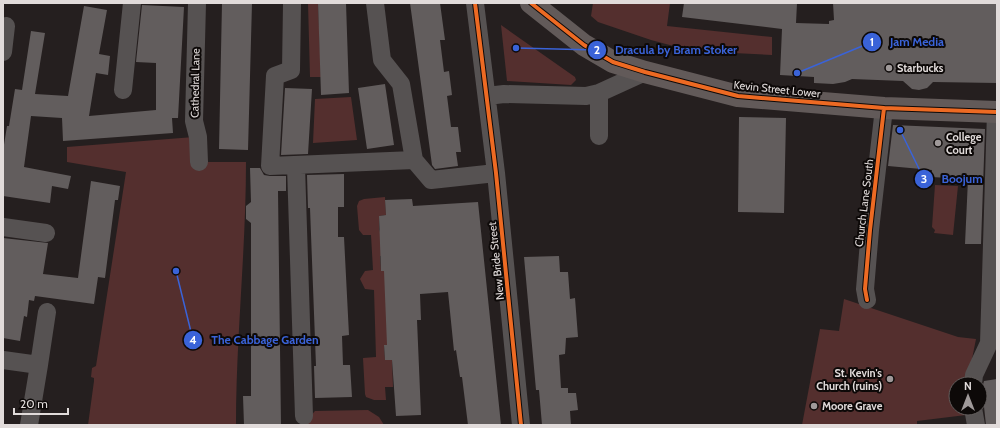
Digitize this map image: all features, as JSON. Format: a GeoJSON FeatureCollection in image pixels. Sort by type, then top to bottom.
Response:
{"type":"FeatureCollection","features":[{"type":"Feature","properties":{"kind":"main road","name":"Kevin Street Lower"},"geometry":{"type":"LineString","coordinates":[[531,3],[584,45],[613,62],[645,72],[738,96],[884,108],[996,112]]}},
{"type":"Feature","properties":{"kind":"street"},"geometry":{"type":"LineString","coordinates":[[123,90],[132,3]]}},
{"type":"Feature","properties":{"kind":"street","name":"Cathedral Lane"},"geometry":{"type":"LineString","coordinates":[[197,3],[194,121],[198,137],[199,162]]}},
{"type":"Feature","properties":{"kind":"street"},"geometry":{"type":"LineString","coordinates":[[375,3],[382,60],[401,84],[414,160],[431,180],[496,173]]}},
{"type":"Feature","properties":{"kind":"street","name":"New Bride Street"},"geometry":{"type":"LineString","coordinates":[[475,3],[496,173],[521,425]]}},
{"type":"Feature","properties":{"kind":"street"},"geometry":{"type":"LineString","coordinates":[[292,4],[291,70],[275,76],[270,166],[414,160]]}},
{"type":"Feature","properties":{"kind":"street"},"geometry":{"type":"LineString","coordinates":[[3,52],[6,26]]}},
{"type":"Feature","properties":{"kind":"street"},"geometry":{"type":"LineString","coordinates":[[487,96],[504,94],[586,96],[645,72]]}},
{"type":"Feature","properties":{"kind":"street"},"geometry":{"type":"LineString","coordinates":[[599,92],[599,136]]}},
{"type":"Feature","properties":{"kind":"street","name":"Church Lane South"},"geometry":{"type":"LineString","coordinates":[[867,300],[865,289],[869,237],[884,108]]}},
{"type":"Feature","properties":{"kind":"street"},"geometry":{"type":"LineString","coordinates":[[974,376],[989,343],[995,242],[996,112]]}},
{"type":"Feature","properties":{"kind":"street"},"geometry":{"type":"LineString","coordinates":[[296,166],[304,416]]}},
{"type":"Feature","properties":{"kind":"street"},"geometry":{"type":"LineString","coordinates":[[3,227],[46,233]]}},
{"type":"Feature","properties":{"kind":"street"},"geometry":{"type":"LineString","coordinates":[[30,425],[47,312]]}},
{"type":"Feature","properties":{"kind":"street"},"geometry":{"type":"LineString","coordinates":[[3,360],[39,365]]}},
{"type":"Feature","properties":{"kind":"shaded area"},"geometry":{"type":"Polygon","coordinates":[[[308,3],[318,3],[321,77],[310,77],[308,3]]]}},
{"type":"Feature","properties":{"kind":"shaded area"},"geometry":{"type":"Polygon","coordinates":[[[593,3],[670,3],[667,26],[772,37],[772,55],[692,51],[651,40],[598,22],[591,16],[593,3]]]}},
{"type":"Feature","properties":{"kind":"shaded area"},"geometry":{"type":"Polygon","coordinates":[[[501,25],[575,77],[576,80],[571,85],[507,81],[501,25]]]}},
{"type":"Feature","properties":{"kind":"shaded area"},"geometry":{"type":"Polygon","coordinates":[[[351,97],[357,140],[313,143],[315,99],[351,97]]]}},
{"type":"Feature","properties":{"kind":"shaded area"},"geometry":{"type":"Polygon","coordinates":[[[194,137],[194,162],[246,162],[246,195],[236,392],[236,425],[88,425],[94,381],[94,378],[91,377],[92,368],[96,366],[126,172],[67,162],[67,147],[194,137]]]}},
{"type":"Feature","properties":{"kind":"shaded area"},"geometry":{"type":"Polygon","coordinates":[[[935,185],[958,186],[953,235],[934,233],[935,230],[932,227],[935,185]]]}},
{"type":"Feature","properties":{"kind":"shaded area"},"geometry":{"type":"Polygon","coordinates":[[[385,197],[386,215],[379,216],[379,229],[388,256],[380,256],[381,271],[388,271],[391,345],[384,346],[385,360],[392,360],[393,387],[385,387],[386,400],[374,400],[366,397],[365,394],[363,358],[376,357],[374,290],[365,289],[360,279],[365,271],[373,270],[371,235],[363,235],[359,230],[357,206],[359,201],[364,199],[385,197]]]}},
{"type":"Feature","properties":{"kind":"shaded area"},"geometry":{"type":"Polygon","coordinates":[[[844,299],[958,337],[976,339],[969,376],[948,376],[948,416],[958,416],[917,421],[917,425],[802,425],[820,329],[839,331],[844,299]]]}},
{"type":"Feature","properties":{"kind":"shaded area"},"geometry":{"type":"Polygon","coordinates":[[[368,410],[379,417],[384,425],[306,425],[306,421],[315,411],[368,410]]]}},
{"type":"Feature","properties":{"kind":"building"},"geometry":{"type":"Polygon","coordinates":[[[222,3],[252,3],[248,150],[219,149],[222,3]]]}},
{"type":"Feature","properties":{"kind":"building"},"geometry":{"type":"Polygon","coordinates":[[[318,3],[346,3],[349,93],[321,95],[318,3]]]}},
{"type":"Feature","properties":{"kind":"building"},"geometry":{"type":"Polygon","coordinates":[[[410,3],[440,3],[445,40],[440,40],[444,72],[449,71],[452,95],[447,96],[451,127],[458,127],[461,152],[456,152],[458,166],[435,169],[432,165],[410,3]]]}},
{"type":"Feature","properties":{"kind":"building"},"geometry":{"type":"Polygon","coordinates":[[[684,3],[797,3],[796,23],[829,24],[829,21],[834,20],[833,3],[997,3],[997,83],[933,82],[927,88],[919,90],[912,89],[903,81],[852,79],[833,84],[814,83],[814,77],[780,75],[782,29],[682,17],[684,3]]]}},
{"type":"Feature","properties":{"kind":"building"},"geometry":{"type":"Polygon","coordinates":[[[142,5],[184,7],[178,118],[172,118],[173,133],[63,141],[62,118],[31,116],[24,167],[71,176],[68,189],[52,186],[50,203],[3,196],[3,151],[7,126],[9,126],[15,89],[22,90],[31,31],[45,33],[35,94],[68,96],[84,6],[107,10],[99,54],[110,56],[108,75],[96,73],[89,116],[156,110],[156,63],[136,62],[142,5]]]}},
{"type":"Feature","properties":{"kind":"building"},"geometry":{"type":"Polygon","coordinates":[[[385,84],[394,145],[367,149],[358,88],[385,84]]]}},
{"type":"Feature","properties":{"kind":"building"},"geometry":{"type":"Polygon","coordinates":[[[285,88],[312,89],[308,154],[281,155],[285,88]]]}},
{"type":"Feature","properties":{"kind":"building"},"geometry":{"type":"Polygon","coordinates":[[[739,117],[786,118],[784,213],[738,212],[739,117]]]}},
{"type":"Feature","properties":{"kind":"building","name":"College Court"},"geometry":{"type":"Polygon","coordinates":[[[893,125],[985,129],[981,244],[965,244],[968,179],[931,177],[932,170],[888,166],[893,125]]]}},
{"type":"Feature","properties":{"kind":"building"},"geometry":{"type":"Polygon","coordinates":[[[250,168],[260,168],[264,175],[286,176],[286,191],[278,191],[281,425],[244,425],[243,396],[251,396],[251,223],[246,219],[246,206],[251,202],[250,168]]]}},
{"type":"Feature","properties":{"kind":"building"},"geometry":{"type":"Polygon","coordinates":[[[344,174],[344,207],[338,207],[338,237],[344,237],[349,335],[342,336],[343,365],[350,365],[352,397],[315,398],[314,366],[316,366],[310,208],[308,208],[307,175],[344,174]]]}},
{"type":"Feature","properties":{"kind":"building"},"geometry":{"type":"Polygon","coordinates":[[[91,181],[120,186],[118,200],[115,200],[105,278],[98,277],[94,304],[35,296],[34,301],[29,300],[27,317],[24,316],[20,341],[3,338],[3,238],[48,243],[43,274],[78,278],[91,181]]]}},
{"type":"Feature","properties":{"kind":"building"},"geometry":{"type":"Polygon","coordinates":[[[412,199],[413,206],[478,202],[501,425],[468,425],[462,377],[460,377],[456,350],[454,351],[448,292],[420,294],[421,320],[417,320],[421,415],[396,416],[392,360],[385,360],[384,345],[387,345],[384,271],[381,271],[379,216],[386,215],[385,200],[412,199]]]}},
{"type":"Feature","properties":{"kind":"building"},"geometry":{"type":"Polygon","coordinates":[[[559,256],[560,272],[568,272],[570,299],[575,298],[578,337],[566,338],[565,354],[559,355],[561,388],[568,388],[568,393],[576,393],[578,410],[570,411],[571,425],[542,425],[539,390],[536,390],[524,257],[559,256]]]}},
{"type":"Feature","properties":{"kind":"building"},"geometry":{"type":"Polygon","coordinates":[[[997,379],[997,425],[986,425],[985,416],[988,416],[988,380],[997,379]]]}},
{"type":"Feature","properties":{"kind":"cycle path"},"geometry":{"type":"LineString","coordinates":[[475,3],[496,173],[521,425]]}},
{"type":"Feature","properties":{"kind":"cycle path"},"geometry":{"type":"LineString","coordinates":[[531,3],[584,45],[613,62],[645,72],[738,96],[884,108],[997,112]]}},
{"type":"Feature","properties":{"kind":"cycle path"},"geometry":{"type":"LineString","coordinates":[[867,300],[865,289],[870,230],[884,108]]}},
{"type":"Feature","properties":{"kind":"place","name":"Dracula by Bram Stoker"},"geometry":{"type":"Point","coordinates":[516,48]}},
{"type":"Feature","properties":{"kind":"place","name":"Starbucks"},"geometry":{"type":"Point","coordinates":[889,68]}},
{"type":"Feature","properties":{"kind":"place","name":"Jam Media"},"geometry":{"type":"Point","coordinates":[797,73]}},
{"type":"Feature","properties":{"kind":"place","name":"Boojum"},"geometry":{"type":"Point","coordinates":[900,130]}},
{"type":"Feature","properties":{"kind":"place","name":"College Court"},"geometry":{"type":"Point","coordinates":[938,143]}},
{"type":"Feature","properties":{"kind":"place","name":"The Cabbage Garden"},"geometry":{"type":"Point","coordinates":[176,271]}},
{"type":"Feature","properties":{"kind":"place","name":"St. Kevin's Church (ruins)"},"geometry":{"type":"Point","coordinates":[890,379]}},
{"type":"Feature","properties":{"kind":"place","name":"Moore Grave"},"geometry":{"type":"Point","coordinates":[814,406]}}]}
